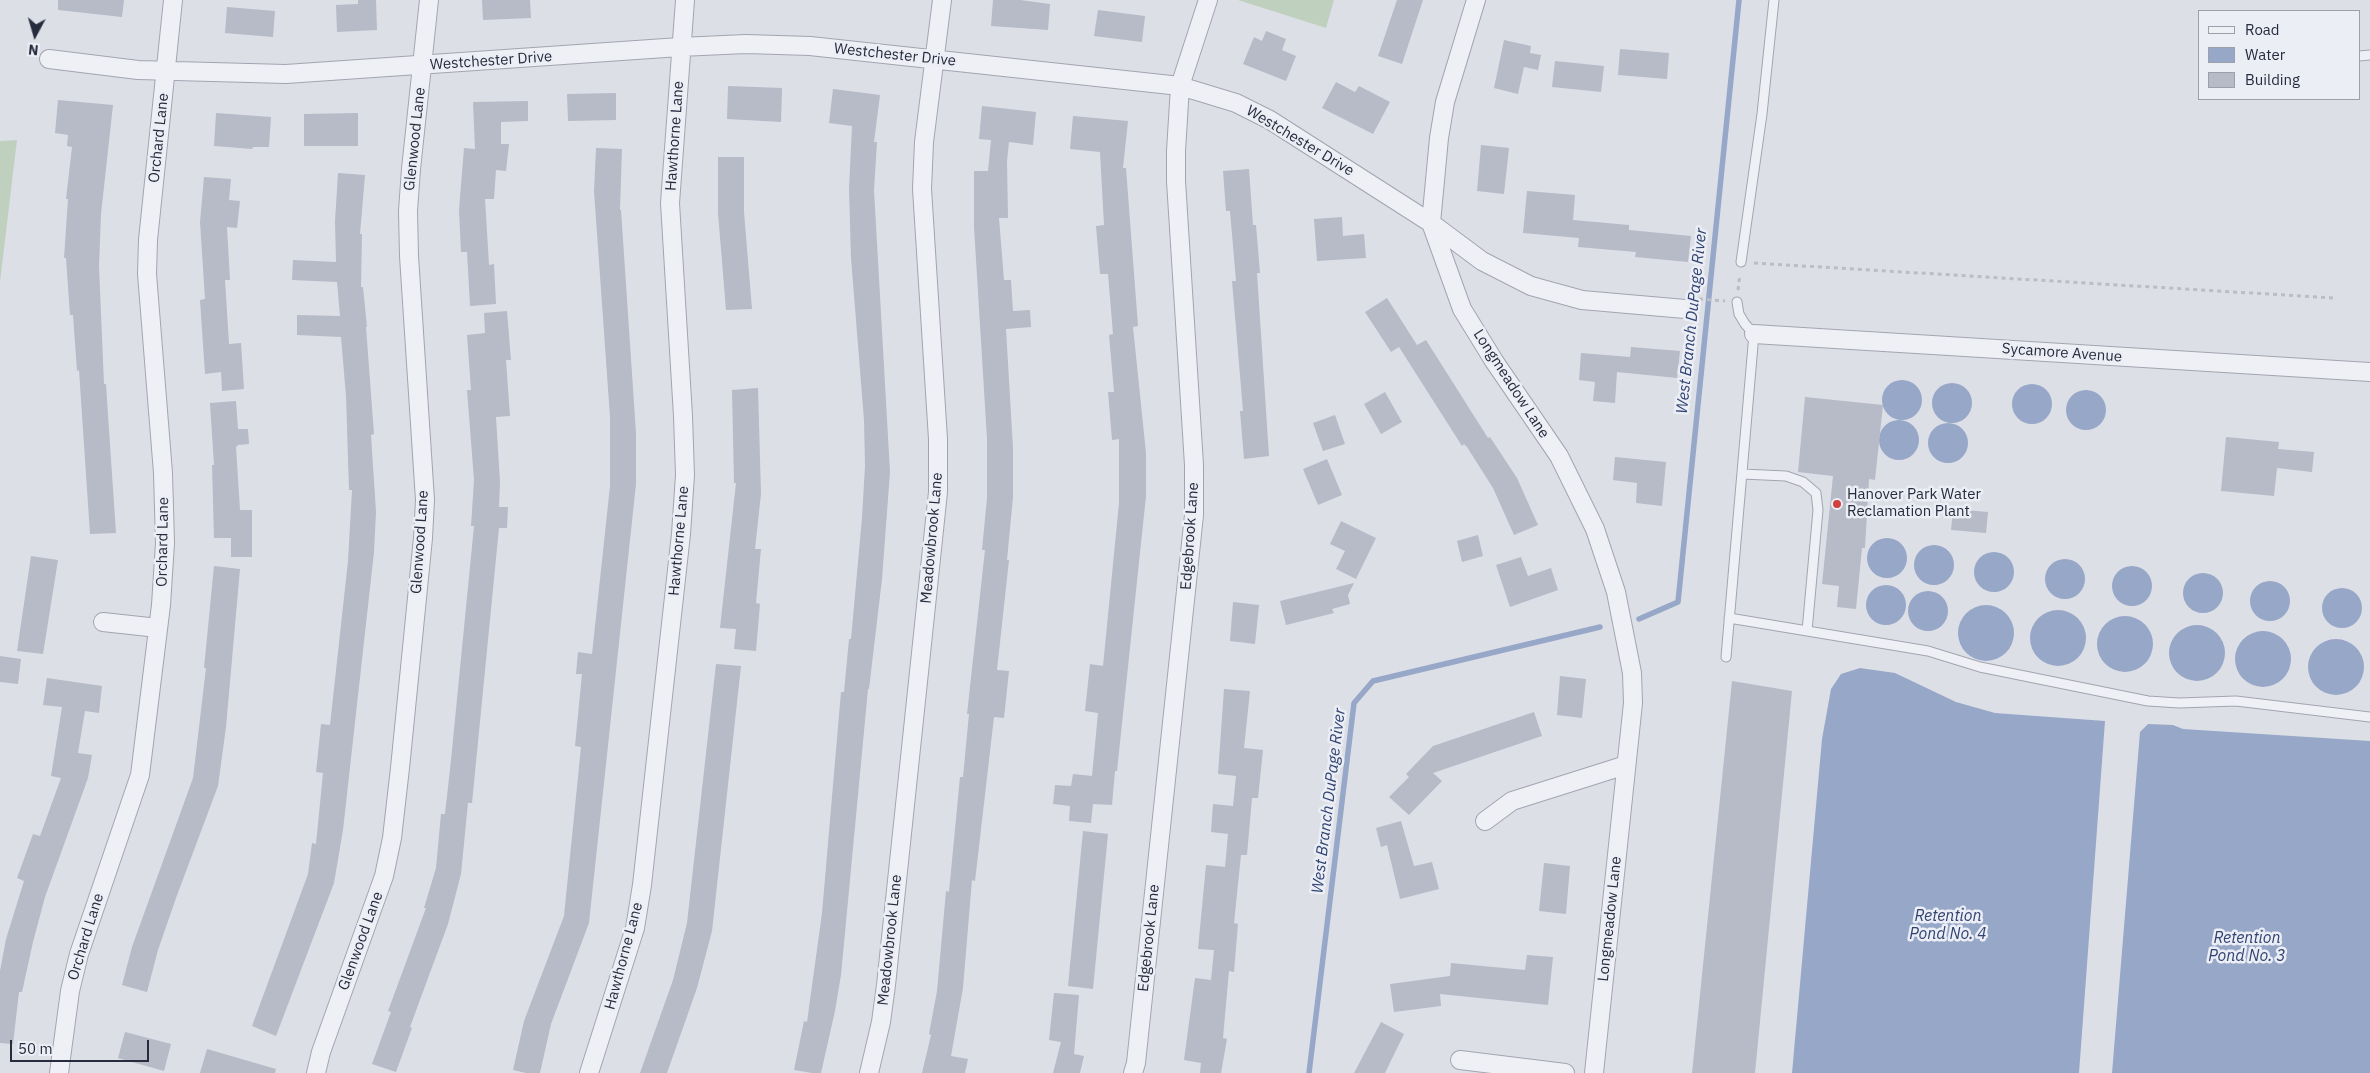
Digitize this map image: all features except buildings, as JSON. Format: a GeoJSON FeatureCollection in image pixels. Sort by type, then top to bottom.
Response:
{"type":"FeatureCollection","features":[{"type":"Feature","properties":{"kind":"street","name":"Orchard Lane"},"geometry":{"type":"LineString","coordinates":[[59,1073],[70,991],[79,954],[140,775],[164,573],[163,483],[147,274],[148,240],[174,0]]}},
{"type":"Feature","properties":{"kind":"street","name":"Glenwood Lane"},"geometry":{"type":"LineString","coordinates":[[316,1073],[321,1052],[384,876],[392,838],[400,768],[425,500],[408,220],[411,169],[430,0]]}},
{"type":"Feature","properties":{"kind":"street","name":"Hawthorne Lane"},"geometry":{"type":"LineString","coordinates":[[589,1073],[635,928],[642,884],[681,534],[685,475],[684,416],[670,203],[680,47],[685,0]]}},
{"type":"Feature","properties":{"kind":"street","name":"Meadowbrook Lane"},"geometry":{"type":"LineString","coordinates":[[869,1073],[881,1022],[886,985],[938,492],[938,439],[922,188],[924,142],[942,0]]}},
{"type":"Feature","properties":{"kind":"street","name":"Edgebrook Lane"},"geometry":{"type":"LineString","coordinates":[[1133,1073],[1136,1063],[1194,515],[1194,465],[1176,181],[1180,86],[1208,0]]}},
{"type":"Feature","properties":{"kind":"street","name":"Longmeadow Lane"},"geometry":{"type":"LineString","coordinates":[[1476,0],[1445,102],[1439,138],[1431,223],[1462,309],[1494,361],[1559,456],[1595,529],[1616,592],[1630,653],[1633,703],[1594,1073]]}},
{"type":"Feature","properties":{"kind":"street","name":"Westchester Drive"},"geometry":{"type":"LineString","coordinates":[[49,59],[138,70],[286,74],[746,44],[810,46],[1180,86],[1236,103],[1270,120],[1431,223],[1482,261],[1531,286],[1582,300],[1690,304]]}},
{"type":"Feature","properties":{"kind":"street","name":"Sycamore Avenue"},"geometry":{"type":"LineString","coordinates":[[1754,334],[2370,372]]}},
{"type":"Feature","properties":{"kind":"street"},"geometry":{"type":"LineString","coordinates":[[103,622],[158,628]]}},
{"type":"Feature","properties":{"kind":"street"},"geometry":{"type":"LineString","coordinates":[[1485,821],[1512,801],[1626,765]]}},
{"type":"Feature","properties":{"kind":"street"},"geometry":{"type":"LineString","coordinates":[[1460,1060],[1565,1073]]}},
{"type":"Feature","properties":{"kind":"lane"},"geometry":{"type":"LineString","coordinates":[[1742,262],[1762,114],[1774,0]]}},
{"type":"Feature","properties":{"kind":"lane"},"geometry":{"type":"LineString","coordinates":[[1726,657],[1754,334],[1744,324],[1739,314],[1737,302]]}},
{"type":"Feature","properties":{"kind":"lane"},"geometry":{"type":"LineString","coordinates":[[1742,474],[1786,476],[1803,482],[1816,493],[1818,510],[1807,631]]}},
{"type":"Feature","properties":{"kind":"lane"},"geometry":{"type":"LineString","coordinates":[[1729,618],[1928,651],[1980,667],[2148,700],[2179,703],[2236,701],[2370,717]]}},
{"type":"Feature","properties":{"kind":"path"},"geometry":{"type":"LineString","coordinates":[[1690,304],[1720,301],[1737,302],[1742,262],[2334,298]]}},
{"type":"Feature","properties":{"kind":"green space"},"geometry":{"type":"Polygon","coordinates":[[[1238,0],[1334,0],[1326,28],[1238,0]]]}},
{"type":"Feature","properties":{"kind":"green space"},"geometry":{"type":"Polygon","coordinates":[[[17,140],[0,282],[0,141],[17,140]]]}},
{"type":"Feature","properties":{"kind":"water"},"geometry":{"type":"Polygon","coordinates":[[[1898,380],[1906,380],[1913,383],[1919,389],[1922,400],[1919,411],[1913,417],[1906,420],[1898,420],[1891,417],[1885,411],[1882,404],[1882,396],[1885,389],[1891,383],[1898,380]]]}},
{"type":"Feature","properties":{"kind":"water"},"geometry":{"type":"Polygon","coordinates":[[[1952,383],[1963,386],[1969,392],[1972,403],[1969,414],[1963,420],[1952,423],[1941,420],[1935,414],[1932,403],[1935,392],[1941,386],[1952,383]]]}},
{"type":"Feature","properties":{"kind":"water"},"geometry":{"type":"Polygon","coordinates":[[[2028,384],[2036,384],[2043,387],[2049,393],[2052,404],[2049,415],[2043,421],[2036,424],[2028,424],[2021,421],[2015,415],[2012,408],[2012,400],[2015,393],[2021,387],[2028,384]]]}},
{"type":"Feature","properties":{"kind":"water"},"geometry":{"type":"Polygon","coordinates":[[[2082,390],[2090,390],[2097,393],[2103,399],[2106,410],[2103,421],[2097,427],[2090,430],[2082,430],[2075,427],[2069,421],[2066,414],[2066,406],[2069,399],[2075,393],[2082,390]]]}},
{"type":"Feature","properties":{"kind":"water"},"geometry":{"type":"Polygon","coordinates":[[[1895,420],[1903,420],[1910,423],[1916,429],[1919,440],[1916,451],[1910,457],[1903,460],[1895,460],[1888,457],[1882,451],[1879,444],[1879,436],[1882,429],[1888,423],[1895,420]]]}},
{"type":"Feature","properties":{"kind":"water"},"geometry":{"type":"Polygon","coordinates":[[[1944,423],[1952,423],[1959,426],[1965,432],[1968,443],[1965,454],[1959,460],[1952,463],[1944,463],[1937,460],[1931,454],[1928,447],[1928,439],[1931,432],[1937,426],[1944,423]]]}},
{"type":"Feature","properties":{"kind":"water"},"geometry":{"type":"Polygon","coordinates":[[[1887,538],[1898,541],[1904,547],[1907,558],[1904,569],[1898,575],[1887,578],[1876,575],[1870,569],[1867,558],[1870,547],[1876,541],[1887,538]]]}},
{"type":"Feature","properties":{"kind":"water"},"geometry":{"type":"Polygon","coordinates":[[[1934,545],[1945,548],[1951,554],[1954,565],[1951,576],[1945,582],[1934,585],[1923,582],[1917,576],[1914,565],[1917,554],[1923,548],[1934,545]]]}},
{"type":"Feature","properties":{"kind":"water"},"geometry":{"type":"Polygon","coordinates":[[[1994,552],[2005,555],[2011,561],[2014,572],[2011,583],[2005,589],[1994,592],[1983,589],[1977,583],[1974,572],[1977,561],[1983,555],[1994,552]]]}},
{"type":"Feature","properties":{"kind":"water"},"geometry":{"type":"Polygon","coordinates":[[[2065,559],[2076,562],[2082,568],[2085,579],[2082,590],[2076,596],[2065,599],[2054,596],[2048,590],[2045,579],[2048,568],[2054,562],[2065,559]]]}},
{"type":"Feature","properties":{"kind":"water"},"geometry":{"type":"Polygon","coordinates":[[[2132,566],[2143,569],[2149,575],[2152,586],[2149,597],[2143,603],[2132,606],[2121,603],[2115,597],[2112,586],[2115,575],[2121,569],[2132,566]]]}},
{"type":"Feature","properties":{"kind":"water"},"geometry":{"type":"Polygon","coordinates":[[[2199,573],[2207,573],[2214,576],[2220,582],[2223,593],[2220,604],[2214,610],[2207,613],[2199,613],[2192,610],[2186,604],[2183,597],[2183,589],[2186,582],[2192,576],[2199,573]]]}},
{"type":"Feature","properties":{"kind":"water"},"geometry":{"type":"Polygon","coordinates":[[[2270,581],[2281,584],[2287,590],[2290,601],[2287,612],[2281,618],[2270,621],[2259,618],[2253,612],[2250,601],[2253,590],[2259,584],[2270,581]]]}},
{"type":"Feature","properties":{"kind":"water"},"geometry":{"type":"Polygon","coordinates":[[[1882,585],[1890,585],[1897,588],[1903,594],[1906,605],[1903,616],[1897,622],[1890,625],[1882,625],[1875,622],[1869,616],[1866,609],[1866,601],[1869,594],[1875,588],[1882,585]]]}},
{"type":"Feature","properties":{"kind":"water"},"geometry":{"type":"Polygon","coordinates":[[[2342,588],[2353,591],[2359,597],[2362,608],[2359,619],[2353,625],[2342,628],[2331,625],[2325,619],[2322,608],[2325,597],[2331,591],[2342,588]]]}},
{"type":"Feature","properties":{"kind":"water"},"geometry":{"type":"Polygon","coordinates":[[[1928,591],[1939,594],[1945,600],[1948,611],[1945,622],[1939,628],[1928,631],[1917,628],[1911,622],[1908,611],[1911,600],[1917,594],[1928,591]]]}},
{"type":"Feature","properties":{"kind":"water"},"geometry":{"type":"Polygon","coordinates":[[[1980,605],[1992,605],[2006,613],[2014,627],[2012,644],[2006,653],[1992,661],[1980,661],[1970,656],[1963,649],[1958,639],[1958,627],[1963,617],[1970,610],[1980,605]]]}},
{"type":"Feature","properties":{"kind":"water"},"geometry":{"type":"Polygon","coordinates":[[[2052,610],[2064,610],[2078,618],[2086,632],[2084,649],[2078,658],[2064,666],[2052,666],[2042,661],[2035,654],[2030,644],[2030,632],[2035,622],[2042,615],[2052,610]]]}},
{"type":"Feature","properties":{"kind":"water"},"geometry":{"type":"Polygon","coordinates":[[[2119,616],[2131,616],[2145,624],[2153,638],[2151,655],[2145,664],[2131,672],[2119,672],[2109,667],[2102,660],[2097,650],[2097,638],[2102,628],[2109,621],[2119,616]]]}},
{"type":"Feature","properties":{"kind":"water"},"geometry":{"type":"Polygon","coordinates":[[[2191,625],[2203,625],[2213,629],[2221,637],[2225,653],[2221,669],[2213,677],[2203,681],[2191,681],[2181,677],[2173,669],[2169,659],[2169,647],[2173,637],[2181,629],[2191,625]]]}},
{"type":"Feature","properties":{"kind":"water"},"geometry":{"type":"Polygon","coordinates":[[[2257,631],[2269,631],[2279,635],[2287,643],[2291,659],[2287,675],[2279,683],[2269,687],[2257,687],[2247,683],[2239,675],[2235,665],[2235,653],[2239,643],[2247,635],[2257,631]]]}},
{"type":"Feature","properties":{"kind":"water"},"geometry":{"type":"Polygon","coordinates":[[[2330,639],[2342,639],[2356,647],[2364,661],[2362,678],[2356,687],[2342,695],[2330,695],[2320,690],[2313,683],[2308,673],[2308,661],[2313,651],[2320,644],[2330,639]]]}},
{"type":"Feature","properties":{"kind":"water","name":"Retention Pond No. 4"},"geometry":{"type":"Polygon","coordinates":[[[1860,668],[1895,673],[1956,702],[1995,713],[2105,721],[2079,1073],[1792,1073],[1822,739],[1831,689],[1841,674],[1860,668]]]}},
{"type":"Feature","properties":{"kind":"water","name":"Retention Pond No. 3"},"geometry":{"type":"Polygon","coordinates":[[[2148,724],[2173,725],[2183,729],[2370,741],[2370,1073],[2112,1073],[2140,732],[2148,724]]]}},
{"type":"Feature","properties":{"kind":"waterway","name":"West Branch DuPage River"},"geometry":{"type":"LineString","coordinates":[[1639,619],[1678,602],[1739,0]]}},
{"type":"Feature","properties":{"kind":"waterway","name":"West Branch DuPage River"},"geometry":{"type":"LineString","coordinates":[[1309,1073],[1354,703],[1373,681],[1600,627]]}},
{"type":"Feature","properties":{"kind":"place","name":"Hanover Park Water Reclamation Plant"},"geometry":{"type":"Point","coordinates":[1837,504]}}]}
